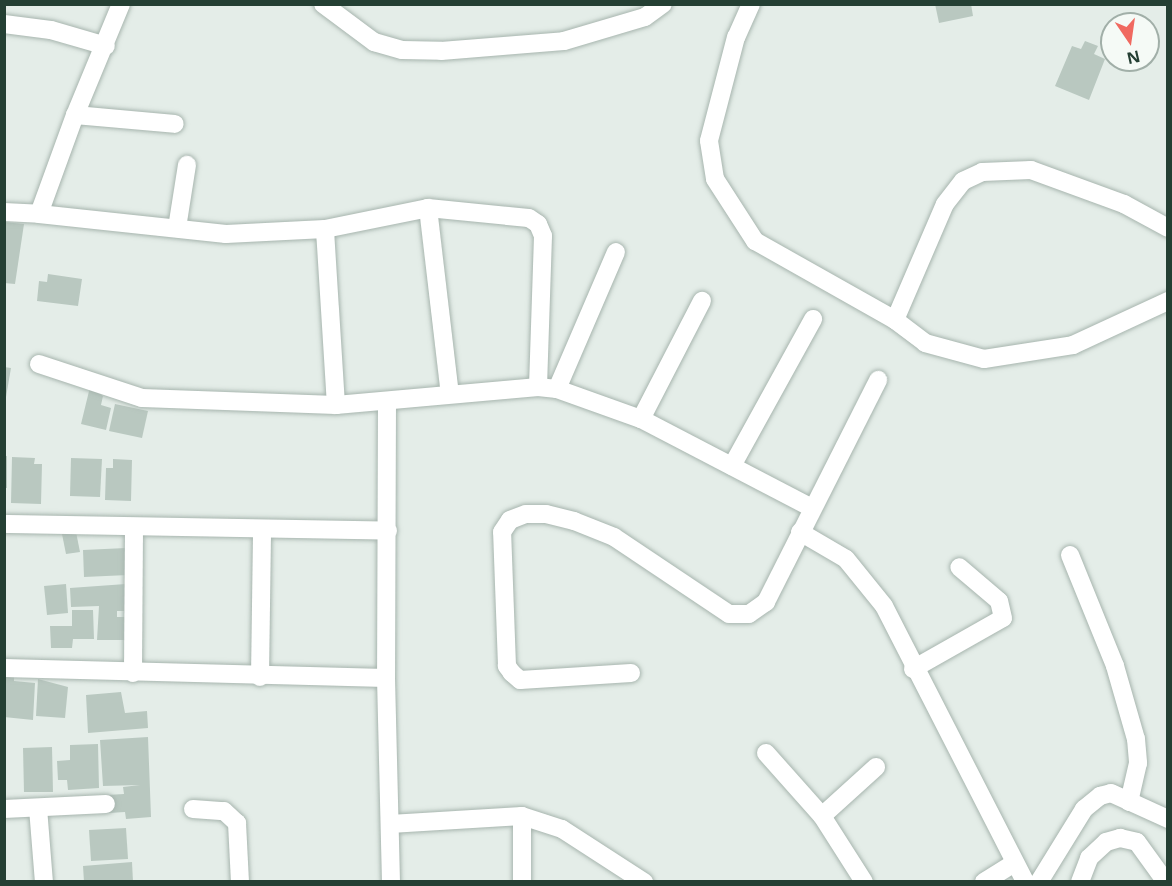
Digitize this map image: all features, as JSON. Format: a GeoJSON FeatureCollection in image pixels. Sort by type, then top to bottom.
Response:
{"type":"FeatureCollection","features":[{"type":"Feature","properties":{"kind":"street"},"geometry":{"type":"LineString","coordinates":[[39,214],[75,115],[106,46],[121,4]]}},
{"type":"Feature","properties":{"kind":"street"},"geometry":{"type":"LineString","coordinates":[[323,4],[374,42],[402,50],[441,51],[564,41],[645,17],[663,4]]}},
{"type":"Feature","properties":{"kind":"street"},"geometry":{"type":"LineString","coordinates":[[751,4],[736,37],[709,141],[715,179],[754,240],[895,320],[925,343],[984,359],[1073,345],[1167,301]]}},
{"type":"Feature","properties":{"kind":"street"},"geometry":{"type":"LineString","coordinates":[[4,24],[51,30],[106,46]]}},
{"type":"Feature","properties":{"kind":"street"},"geometry":{"type":"LineString","coordinates":[[75,115],[176,124]]}},
{"type":"Feature","properties":{"kind":"street"},"geometry":{"type":"LineString","coordinates":[[177,228],[187,165]]}},
{"type":"Feature","properties":{"kind":"street"},"geometry":{"type":"LineString","coordinates":[[895,320],[945,204],[963,181],[982,172],[1031,170],[1114,199],[1167,228]]}},
{"type":"Feature","properties":{"kind":"street"},"geometry":{"type":"LineString","coordinates":[[4,212],[249,234],[325,229],[428,208],[529,218],[538,224],[543,236],[538,387]]}},
{"type":"Feature","properties":{"kind":"street"},"geometry":{"type":"LineString","coordinates":[[428,208],[450,394]]}},
{"type":"Feature","properties":{"kind":"street"},"geometry":{"type":"LineString","coordinates":[[325,229],[336,405]]}},
{"type":"Feature","properties":{"kind":"street"},"geometry":{"type":"LineString","coordinates":[[557,389],[616,252]]}},
{"type":"Feature","properties":{"kind":"street"},"geometry":{"type":"LineString","coordinates":[[641,419],[702,301]]}},
{"type":"Feature","properties":{"kind":"street"},"geometry":{"type":"LineString","coordinates":[[732,466],[813,320]]}},
{"type":"Feature","properties":{"kind":"street"},"geometry":{"type":"LineString","coordinates":[[39,364],[142,398],[336,405],[387,403],[450,394],[538,387],[557,389],[641,419],[812,508]]}},
{"type":"Feature","properties":{"kind":"street"},"geometry":{"type":"LineString","coordinates":[[631,673],[520,680],[512,674],[507,666],[502,532],[510,520],[526,514],[546,514],[614,537],[729,614],[740,615],[766,602],[878,380]]}},
{"type":"Feature","properties":{"kind":"street"},"geometry":{"type":"LineString","coordinates":[[387,403],[386,678],[391,882]]}},
{"type":"Feature","properties":{"kind":"street"},"geometry":{"type":"LineString","coordinates":[[4,524],[388,531]]}},
{"type":"Feature","properties":{"kind":"street"},"geometry":{"type":"LineString","coordinates":[[133,673],[134,527]]}},
{"type":"Feature","properties":{"kind":"street"},"geometry":{"type":"LineString","coordinates":[[260,677],[262,530]]}},
{"type":"Feature","properties":{"kind":"street"},"geometry":{"type":"LineString","coordinates":[[800,532],[846,559],[867,582],[884,606],[913,669],[1025,882]]}},
{"type":"Feature","properties":{"kind":"street"},"geometry":{"type":"LineString","coordinates":[[1070,555],[1115,666],[1136,739],[1138,763],[1129,802]]}},
{"type":"Feature","properties":{"kind":"street"},"geometry":{"type":"LineString","coordinates":[[913,669],[1003,618],[999,601],[959,567]]}},
{"type":"Feature","properties":{"kind":"street"},"geometry":{"type":"LineString","coordinates":[[4,668],[260,677],[386,678]]}},
{"type":"Feature","properties":{"kind":"street"},"geometry":{"type":"LineString","coordinates":[[766,753],[822,816],[864,882]]}},
{"type":"Feature","properties":{"kind":"street"},"geometry":{"type":"LineString","coordinates":[[822,816],[876,767]]}},
{"type":"Feature","properties":{"kind":"street"},"geometry":{"type":"LineString","coordinates":[[1039,882],[1090,801],[1111,793],[1167,819]]}},
{"type":"Feature","properties":{"kind":"street"},"geometry":{"type":"LineString","coordinates":[[4,810],[106,804]]}},
{"type":"Feature","properties":{"kind":"street"},"geometry":{"type":"LineString","coordinates":[[38,808],[44,882]]}},
{"type":"Feature","properties":{"kind":"street"},"geometry":{"type":"LineString","coordinates":[[193,809],[224,811],[237,823],[240,882]]}},
{"type":"Feature","properties":{"kind":"street"},"geometry":{"type":"LineString","coordinates":[[390,824],[522,816],[562,829],[644,882]]}},
{"type":"Feature","properties":{"kind":"street"},"geometry":{"type":"LineString","coordinates":[[522,816],[522,882]]}},
{"type":"Feature","properties":{"kind":"street"},"geometry":{"type":"LineString","coordinates":[[1080,882],[1089,858],[1106,842],[1120,838],[1137,842],[1166,882]]}},
{"type":"Feature","properties":{"kind":"street"},"geometry":{"type":"LineString","coordinates":[[984,882],[1014,863]]}},
{"type":"Feature","properties":{"kind":"building"},"geometry":{"type":"Polygon","coordinates":[[[935,4],[971,4],[973,16],[939,23],[935,4]]]}},
{"type":"Feature","properties":{"kind":"building"},"geometry":{"type":"Polygon","coordinates":[[[1085,41],[1098,46],[1094,54],[1100,57],[1100,72],[1089,100],[1055,86],[1072,46],[1081,49],[1085,41]]]}},
{"type":"Feature","properties":{"kind":"building"},"geometry":{"type":"Polygon","coordinates":[[[4,222],[24,224],[15,284],[4,283],[4,222]]]}},
{"type":"Feature","properties":{"kind":"building"},"geometry":{"type":"Polygon","coordinates":[[[48,274],[82,279],[78,306],[37,301],[39,281],[47,282],[48,274]]]}},
{"type":"Feature","properties":{"kind":"building"},"geometry":{"type":"Polygon","coordinates":[[[4,367],[11,368],[6,397],[4,397],[4,367]]]}},
{"type":"Feature","properties":{"kind":"building"},"geometry":{"type":"Polygon","coordinates":[[[90,387],[103,396],[101,405],[111,408],[106,430],[81,424],[90,387]]]}},
{"type":"Feature","properties":{"kind":"building"},"geometry":{"type":"Polygon","coordinates":[[[115,404],[148,411],[142,438],[109,431],[115,404]]]}},
{"type":"Feature","properties":{"kind":"building"},"geometry":{"type":"Polygon","coordinates":[[[4,456],[7,456],[7,488],[4,488],[4,456]]]}},
{"type":"Feature","properties":{"kind":"building"},"geometry":{"type":"Polygon","coordinates":[[[12,457],[35,458],[34,464],[42,464],[41,504],[11,503],[12,457]]]}},
{"type":"Feature","properties":{"kind":"building"},"geometry":{"type":"Polygon","coordinates":[[[71,458],[102,459],[100,497],[70,496],[71,458]]]}},
{"type":"Feature","properties":{"kind":"building"},"geometry":{"type":"Polygon","coordinates":[[[113,459],[132,460],[131,501],[105,500],[106,468],[113,468],[113,459]]]}},
{"type":"Feature","properties":{"kind":"building"},"geometry":{"type":"Polygon","coordinates":[[[76,532],[80,552],[66,554],[62,534],[76,532]]]}},
{"type":"Feature","properties":{"kind":"building"},"geometry":{"type":"Polygon","coordinates":[[[126,548],[128,575],[84,577],[83,550],[126,548]]]}},
{"type":"Feature","properties":{"kind":"building"},"geometry":{"type":"Polygon","coordinates":[[[66,584],[68,613],[47,615],[44,586],[66,584]]]}},
{"type":"Feature","properties":{"kind":"building"},"geometry":{"type":"Polygon","coordinates":[[[126,584],[126,611],[117,611],[117,617],[128,617],[127,640],[97,640],[99,606],[71,607],[70,588],[126,584]]]}},
{"type":"Feature","properties":{"kind":"building"},"geometry":{"type":"Polygon","coordinates":[[[72,610],[93,610],[94,639],[73,639],[72,648],[51,648],[50,626],[72,626],[72,610]]]}},
{"type":"Feature","properties":{"kind":"building"},"geometry":{"type":"Polygon","coordinates":[[[4,671],[14,672],[14,681],[35,683],[33,720],[4,717],[4,671]]]}},
{"type":"Feature","properties":{"kind":"building"},"geometry":{"type":"Polygon","coordinates":[[[38,679],[68,687],[65,718],[36,716],[38,679]]]}},
{"type":"Feature","properties":{"kind":"building"},"geometry":{"type":"Polygon","coordinates":[[[121,692],[125,713],[147,711],[148,728],[88,733],[86,695],[121,692]]]}},
{"type":"Feature","properties":{"kind":"building"},"geometry":{"type":"Polygon","coordinates":[[[148,737],[151,817],[126,819],[125,812],[109,813],[107,795],[124,794],[123,787],[140,785],[103,786],[100,740],[148,737]]]}},
{"type":"Feature","properties":{"kind":"building"},"geometry":{"type":"Polygon","coordinates":[[[98,744],[99,788],[68,790],[67,780],[58,780],[57,761],[70,760],[70,745],[98,744]]]}},
{"type":"Feature","properties":{"kind":"building"},"geometry":{"type":"Polygon","coordinates":[[[52,747],[53,792],[24,792],[23,748],[52,747]]]}},
{"type":"Feature","properties":{"kind":"building"},"geometry":{"type":"Polygon","coordinates":[[[126,828],[128,859],[91,861],[89,830],[126,828]]]}},
{"type":"Feature","properties":{"kind":"building"},"geometry":{"type":"Polygon","coordinates":[[[132,862],[133,882],[84,882],[83,866],[132,862]]]}}]}
